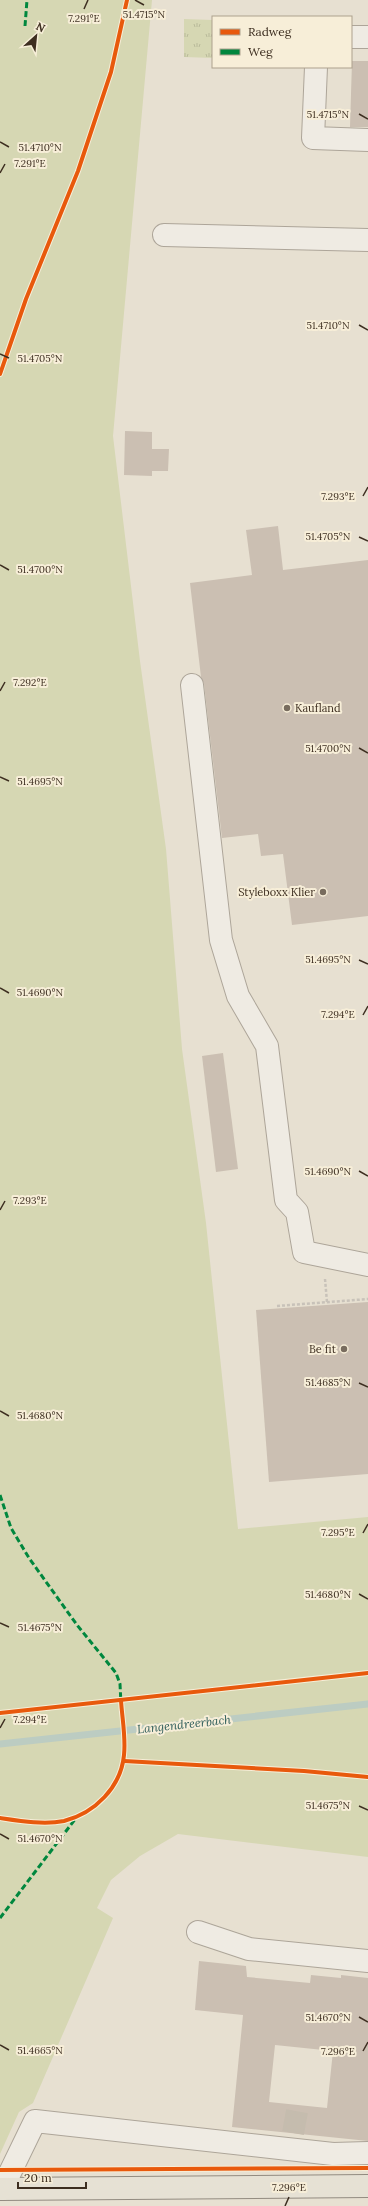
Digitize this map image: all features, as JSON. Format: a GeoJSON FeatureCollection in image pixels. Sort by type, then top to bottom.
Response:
{"type":"FeatureCollection","features":[{"type":"Feature","properties":{"kind":"main road"},"geometry":{"type":"LineString","coordinates":[[1,2189],[368,2186]]}},
{"type":"Feature","properties":{"kind":"lane"},"geometry":{"type":"LineString","coordinates":[[352,37],[368,38]]}},
{"type":"Feature","properties":{"kind":"lane"},"geometry":{"type":"LineString","coordinates":[[316,68],[314,138],[368,140]]}},
{"type":"Feature","properties":{"kind":"lane"},"geometry":{"type":"LineString","coordinates":[[164,235],[368,240]]}},
{"type":"Feature","properties":{"kind":"lane"},"geometry":{"type":"LineString","coordinates":[[192,685],[221,940],[238,996],[267,1046],[286,1200],[297,1212],[304,1252],[365,1263]]}},
{"type":"Feature","properties":{"kind":"lane"},"geometry":{"type":"LineString","coordinates":[[198,1932],[249,1949],[368,1961]]}},
{"type":"Feature","properties":{"kind":"lane"},"geometry":{"type":"LineString","coordinates":[[1,2189],[35,2121],[292,2141],[333,2154],[368,2153]]}},
{"type":"Feature","properties":{"kind":"path"},"geometry":{"type":"LineString","coordinates":[[277,1306],[368,1300]]}},
{"type":"Feature","properties":{"kind":"green space"},"geometry":{"type":"Polygon","coordinates":[[[0,0],[152,0],[113,436],[140,661],[166,849],[182,1049],[206,1223],[238,1529],[368,1517],[368,1857],[178,1834],[140,1856],[111,1880],[97,1908],[113,1918],[33,2103],[19,2112],[0,2154],[0,0]]]}},
{"type":"Feature","properties":{"kind":"green space"},"geometry":{"type":"Polygon","coordinates":[[[184,19],[212,20],[212,58],[184,57],[184,19]]]}},
{"type":"Feature","properties":{"kind":"building"},"geometry":{"type":"Polygon","coordinates":[[[352,61],[368,61],[368,127],[350,127],[352,61]]]}},
{"type":"Feature","properties":{"kind":"building"},"geometry":{"type":"Polygon","coordinates":[[[125,431],[152,432],[152,449],[169,449],[168,471],[152,471],[152,476],[124,475],[125,431]]]}},
{"type":"Feature","properties":{"kind":"building","name":"Kaufland"},"geometry":{"type":"Polygon","coordinates":[[[278,526],[283,570],[368,560],[368,916],[292,925],[283,854],[261,856],[258,834],[222,838],[204,684],[201,677],[190,583],[252,575],[246,530],[278,526]]]}},
{"type":"Feature","properties":{"kind":"building"},"geometry":{"type":"Polygon","coordinates":[[[223,1053],[238,1169],[216,1172],[202,1056],[223,1053]]]}},
{"type":"Feature","properties":{"kind":"building"},"geometry":{"type":"Polygon","coordinates":[[[368,1302],[368,1474],[269,1482],[256,1310],[368,1302]]]}},
{"type":"Feature","properties":{"kind":"building"},"geometry":{"type":"Polygon","coordinates":[[[199,1961],[246,1966],[247,1977],[310,1983],[311,1975],[341,1978],[341,1975],[368,1978],[368,2141],[232,2127],[243,2015],[195,2010],[199,1961]],[[275,2045],[269,2102],[327,2108],[333,2051],[275,2045]]]}},
{"type":"Feature","properties":{"kind":"waterway","name":"Langendreerbach"},"geometry":{"type":"LineString","coordinates":[[0,1744],[368,1704]]}},
{"type":"Feature","properties":{"kind":"tunnel"},"geometry":{"type":"LineString","coordinates":[[293,2133],[298,2106]]}},
{"type":"Feature","properties":{"kind":"marked path"},"geometry":{"type":"LineString","coordinates":[[25,26],[27,0]]}},
{"type":"Feature","properties":{"kind":"marked path"},"geometry":{"type":"LineString","coordinates":[[0,1495],[11,1528],[29,1558],[77,1625],[116,1673],[120,1684],[121,1704]]}},
{"type":"Feature","properties":{"kind":"marked path"},"geometry":{"type":"LineString","coordinates":[[0,1918],[76,1818]]}},
{"type":"Feature","properties":{"kind":"cycle path"},"geometry":{"type":"LineString","coordinates":[[0,374],[26,299],[78,171],[111,72],[127,0]]}},
{"type":"Feature","properties":{"kind":"cycle path"},"geometry":{"type":"LineString","coordinates":[[0,1713],[368,1673]]}},
{"type":"Feature","properties":{"kind":"cycle path"},"geometry":{"type":"LineString","coordinates":[[0,1818],[40,1823],[64,1821],[86,1812],[96,1805],[112,1788],[122,1767],[124,1755],[124,1734],[121,1700]]}},
{"type":"Feature","properties":{"kind":"cycle path"},"geometry":{"type":"LineString","coordinates":[[124,1761],[304,1771],[368,1777]]}},
{"type":"Feature","properties":{"kind":"cycle path"},"geometry":{"type":"LineString","coordinates":[[0,2170],[368,2168]]}},
{"type":"Feature","properties":{"kind":"place","name":"Kaufland"},"geometry":{"type":"Point","coordinates":[287,708]}},
{"type":"Feature","properties":{"kind":"place","name":"Styleboxx Klier"},"geometry":{"type":"Point","coordinates":[323,892]}},
{"type":"Feature","properties":{"kind":"place","name":"Be fit"},"geometry":{"type":"Point","coordinates":[344,1349]}}]}
